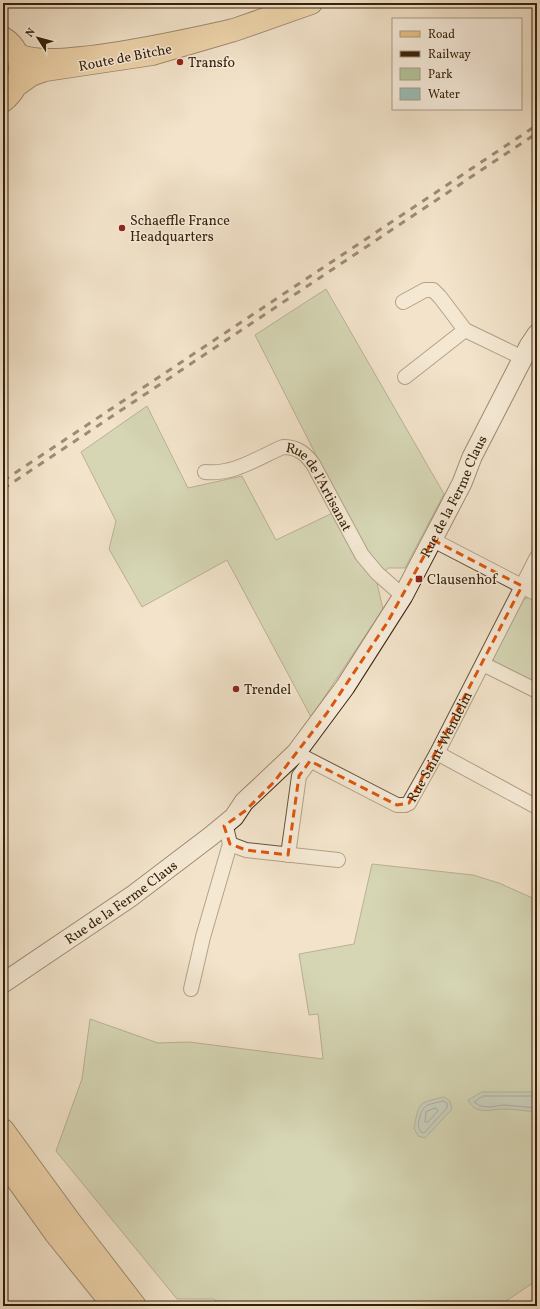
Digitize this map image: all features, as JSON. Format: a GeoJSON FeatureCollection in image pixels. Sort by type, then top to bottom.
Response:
{"type":"FeatureCollection","features":[{"type":"Feature","properties":{"kind":"main road","name":"Route de Bitche"},"geometry":{"type":"LineString","coordinates":[[10,93],[30,75],[45,70],[152,54],[234,30],[312,3]]}},
{"type":"Feature","properties":{"kind":"main road","name":"Route de Bitche"},"geometry":{"type":"LineString","coordinates":[[7,42],[28,58],[47,60],[124,52],[234,30]]}},
{"type":"Feature","properties":{"kind":"main road"},"geometry":{"type":"LineString","coordinates":[[7,42],[20,69],[10,93]]}},
{"type":"Feature","properties":{"kind":"main road"},"geometry":{"type":"LineString","coordinates":[[3,1130],[71,1223],[135,1306]]}},
{"type":"Feature","properties":{"kind":"main road"},"geometry":{"type":"LineString","coordinates":[[3,1160],[56,1234],[114,1306]]}},
{"type":"Feature","properties":{"kind":"street"},"geometry":{"type":"LineString","coordinates":[[403,302],[425,290],[433,290],[465,330],[523,358]]}},
{"type":"Feature","properties":{"kind":"street"},"geometry":{"type":"LineString","coordinates":[[405,377],[465,330]]}},
{"type":"Feature","properties":{"kind":"street","name":"Rue de la Ferme Claus"},"geometry":{"type":"LineString","coordinates":[[3,983],[132,896],[229,821],[244,802],[282,768],[303,757],[403,596],[462,483],[472,457],[537,334]]}},
{"type":"Feature","properties":{"kind":"street","name":"Rue de l'Artisanat"},"geometry":{"type":"LineString","coordinates":[[205,472],[223,473],[283,447],[290,447],[302,452],[313,464],[362,555],[374,570],[403,596]]}},
{"type":"Feature","properties":{"kind":"street"},"geometry":{"type":"LineString","coordinates":[[433,540],[537,594]]}},
{"type":"Feature","properties":{"kind":"street","name":"Rue Saint-Wendelin"},"geometry":{"type":"LineString","coordinates":[[303,757],[401,806],[408,803],[437,754],[537,558]]}},
{"type":"Feature","properties":{"kind":"street"},"geometry":{"type":"LineString","coordinates":[[483,664],[537,691]]}},
{"type":"Feature","properties":{"kind":"street"},"geometry":{"type":"LineString","coordinates":[[437,754],[537,807]]}},
{"type":"Feature","properties":{"kind":"street"},"geometry":{"type":"LineString","coordinates":[[288,855],[303,757]]}},
{"type":"Feature","properties":{"kind":"street"},"geometry":{"type":"LineString","coordinates":[[191,989],[203,937],[230,844],[227,831],[229,821]]}},
{"type":"Feature","properties":{"kind":"street"},"geometry":{"type":"LineString","coordinates":[[230,844],[246,850],[338,860]]}},
{"type":"Feature","properties":{"kind":"highlighted area"},"geometry":{"type":"Polygon","coordinates":[[[433,540],[522,586],[409,803],[397,805],[310,761],[299,776],[288,855],[246,850],[230,844],[224,826],[245,811],[274,782],[327,713],[387,623],[433,540]]]}},
{"type":"Feature","properties":{"kind":"green space"},"geometry":{"type":"Polygon","coordinates":[[[326,289],[444,494],[405,568],[388,568],[377,583],[383,609],[311,717],[227,560],[142,607],[109,549],[116,521],[81,452],[147,406],[188,488],[242,476],[276,540],[343,508],[255,335],[326,289]]]}},
{"type":"Feature","properties":{"kind":"green space"},"geometry":{"type":"Polygon","coordinates":[[[530,597],[537,601],[537,683],[495,664],[492,656],[522,600],[530,597]]]}},
{"type":"Feature","properties":{"kind":"green space"},"geometry":{"type":"Polygon","coordinates":[[[372,864],[473,875],[499,883],[537,900],[537,1280],[499,1306],[221,1306],[214,1299],[177,1299],[56,1151],[82,1079],[90,1019],[158,1043],[189,1042],[323,1059],[318,1014],[309,1015],[299,954],[354,944],[372,864]]]}},
{"type":"Feature","properties":{"kind":"water"},"geometry":{"type":"Polygon","coordinates":[[[482,1092],[537,1092],[537,1112],[509,1109],[479,1110],[471,1105],[468,1100],[482,1092]]]}},
{"type":"Feature","properties":{"kind":"water"},"geometry":{"type":"Polygon","coordinates":[[[444,1097],[450,1101],[452,1109],[425,1138],[418,1136],[414,1128],[417,1113],[421,1105],[444,1097]]]}},
{"type":"Feature","properties":{"kind":"railway"},"geometry":{"type":"LineString","coordinates":[[3,481],[537,125]]}},
{"type":"Feature","properties":{"kind":"railway"},"geometry":{"type":"LineString","coordinates":[[3,489],[537,133]]}},
{"type":"Feature","properties":{"kind":"place","name":"Transfo"},"geometry":{"type":"Point","coordinates":[180,62]}},
{"type":"Feature","properties":{"kind":"place","name":"Schaeffle France Headquarters"},"geometry":{"type":"Point","coordinates":[122,228]}},
{"type":"Feature","properties":{"kind":"place","name":"Clausenhof"},"geometry":{"type":"Point","coordinates":[419,579]}},
{"type":"Feature","properties":{"kind":"place","name":"Trendel"},"geometry":{"type":"Point","coordinates":[236,689]}}]}
